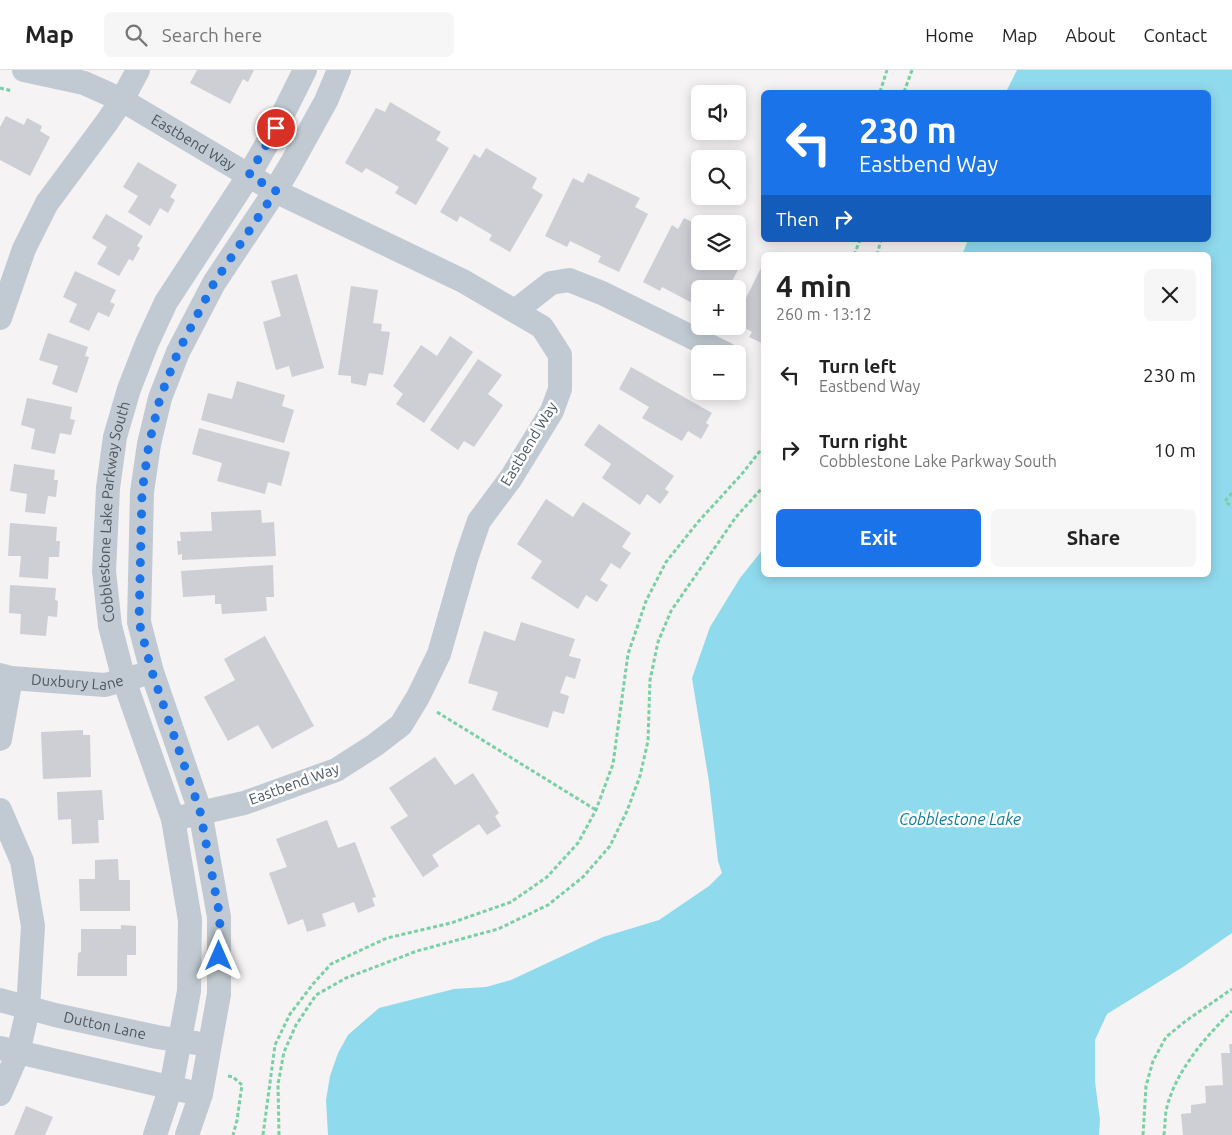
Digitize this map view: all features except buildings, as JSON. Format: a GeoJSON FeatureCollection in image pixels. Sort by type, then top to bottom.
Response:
{"type":"FeatureCollection","features":[{"type":"Feature","properties":{"kind":"street","name":"Eastbend Way"},"geometry":{"type":"LineString","coordinates":[[24,70],[84,83],[122,100],[276,191],[463,281],[542,327],[560,356],[560,389],[552,411],[531,448],[479,521],[439,654],[418,697],[401,725],[375,745],[336,770],[244,802],[173,819]]}},
{"type":"Feature","properties":{"kind":"street"},"geometry":{"type":"LineString","coordinates":[[0,318],[24,249],[47,203],[122,100],[138,70]]}},
{"type":"Feature","properties":{"kind":"street","name":"Cobblestone Lake Parkway South"},"geometry":{"type":"LineString","coordinates":[[155,1135],[171,1087],[189,991],[190,920],[173,819],[124,680],[110,626],[104,571],[108,488],[115,437],[129,388],[166,302],[249,175],[276,128],[304,70]]}},
{"type":"Feature","properties":{"kind":"street","name":"Cobblestone Lake Parkway South"},"geometry":{"type":"LineString","coordinates":[[187,1135],[201,1094],[219,994],[220,917],[200,811],[152,672],[139,622],[142,492],[149,444],[160,398],[178,352],[214,283],[276,191],[326,101],[339,70]]}},
{"type":"Feature","properties":{"kind":"street"},"geometry":{"type":"LineString","coordinates":[[515,311],[551,283],[568,280],[602,293],[708,345]]}},
{"type":"Feature","properties":{"kind":"street","name":"Duxbury Lane"},"geometry":{"type":"LineString","coordinates":[[5,676],[105,685],[152,672]]}},
{"type":"Feature","properties":{"kind":"street"},"geometry":{"type":"LineString","coordinates":[[0,739],[5,676]]}},
{"type":"Feature","properties":{"kind":"street"},"geometry":{"type":"LineString","coordinates":[[0,810],[22,861],[32,926],[28,1009],[9,1050],[0,1094]]}},
{"type":"Feature","properties":{"kind":"street","name":"Dutton Lane"},"geometry":{"type":"LineString","coordinates":[[0,1000],[28,1009],[157,1037],[210,1044]]}},
{"type":"Feature","properties":{"kind":"street"},"geometry":{"type":"LineString","coordinates":[[9,1050],[201,1094]]}},
{"type":"Feature","properties":{"kind":"path"},"geometry":{"type":"LineString","coordinates":[[881,90],[887,70]]}},
{"type":"Feature","properties":{"kind":"path"},"geometry":{"type":"LineString","coordinates":[[905,90],[912,70]]}},
{"type":"Feature","properties":{"kind":"path"},"geometry":{"type":"LineString","coordinates":[[263,1135],[275,1046],[290,1014],[331,964],[387,938],[451,923],[511,902],[549,876],[578,844],[596,810],[614,764],[619,711],[628,654],[646,601],[666,562],[761,450]]}},
{"type":"Feature","properties":{"kind":"path"},"geometry":{"type":"LineString","coordinates":[[279,1135],[278,1084],[284,1052],[296,1025],[316,995],[346,978],[417,951],[498,929],[548,905],[583,877],[610,846],[627,811],[640,776],[648,741],[650,680],[658,642],[671,611],[736,517],[761,489]]}},
{"type":"Feature","properties":{"kind":"path"},"geometry":{"type":"LineString","coordinates":[[1232,493],[1225,501],[1232,507]]}},
{"type":"Feature","properties":{"kind":"path"},"geometry":{"type":"LineString","coordinates":[[438,712],[596,810]]}},
{"type":"Feature","properties":{"kind":"path"},"geometry":{"type":"LineString","coordinates":[[1143,1135],[1146,1086],[1153,1061],[1166,1037],[1232,989]]}},
{"type":"Feature","properties":{"kind":"path"},"geometry":{"type":"LineString","coordinates":[[1164,1135],[1167,1110],[1180,1074],[1210,1032],[1232,1011]]}},
{"type":"Feature","properties":{"kind":"path"},"geometry":{"type":"LineString","coordinates":[[233,1077],[242,1085],[238,1120],[233,1135]]}},
{"type":"Feature","properties":{"kind":"water","name":"Cobblestone Lake"},"geometry":{"type":"Polygon","coordinates":[[[1017,70],[1232,70],[1232,933],[1183,967],[1107,1014],[1095,1040],[1095,1082],[1100,1120],[1099,1135],[328,1135],[326,1100],[330,1076],[338,1053],[348,1035],[379,1008],[454,989],[486,987],[511,980],[603,937],[659,920],[709,886],[722,873],[718,861],[709,782],[692,678],[710,627],[740,578],[761,552],[761,577],[1211,577],[1211,252],[963,252],[967,242],[1211,242],[1211,90],[1007,90],[1017,70]]]}},
{"type":"Feature","properties":{"kind":"route"},"geometry":{"type":"LineString","coordinates":[[219,956],[220,917],[200,811],[152,672],[139,622],[142,492],[149,444],[160,398],[178,352],[214,283],[276,191],[249,175],[276,128]]}}]}
